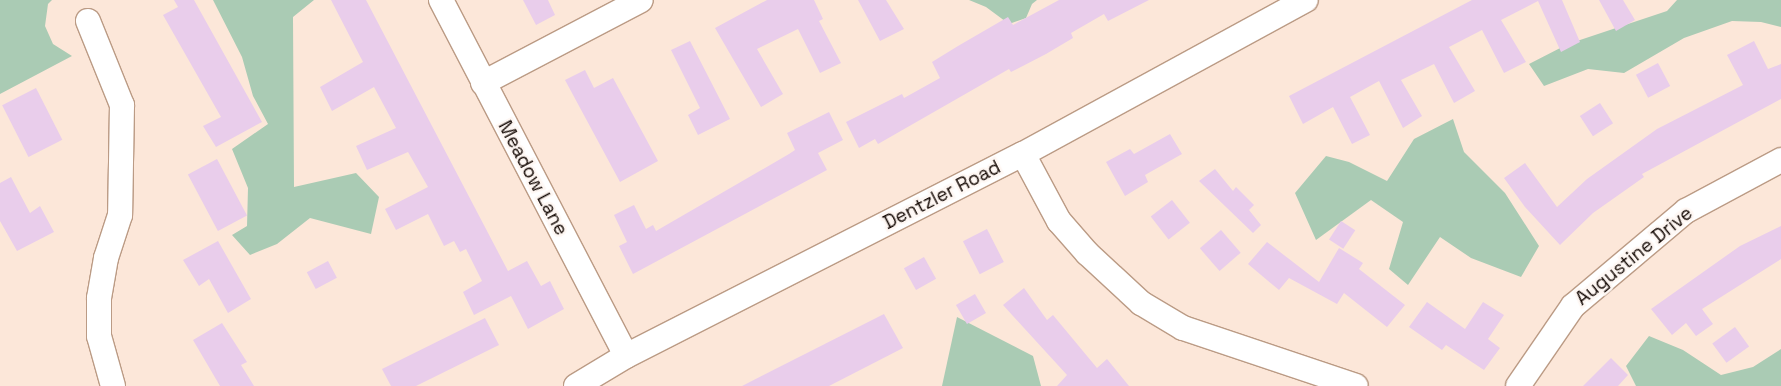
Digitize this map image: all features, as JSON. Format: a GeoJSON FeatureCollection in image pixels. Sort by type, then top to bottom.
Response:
{"type":"FeatureCollection","features":[{"type":"Feature","properties":{"kind":"street","name":"Meadow Lane"},"geometry":{"type":"LineString","coordinates":[[441,0],[626,356]]}},
{"type":"Feature","properties":{"kind":"street"},"geometry":{"type":"LineString","coordinates":[[483,83],[641,0]]}},
{"type":"Feature","properties":{"kind":"street","name":"Dentzler Road"},"geometry":{"type":"LineString","coordinates":[[576,386],[626,356],[1023,154],[1306,0]]}},
{"type":"Feature","properties":{"kind":"street"},"geometry":{"type":"LineString","coordinates":[[88,21],[122,105],[120,215],[106,258],[99,298],[99,336],[113,386]]}},
{"type":"Feature","properties":{"kind":"street"},"geometry":{"type":"LineString","coordinates":[[1023,154],[1059,221],[1087,253],[1141,303],[1183,328],[1356,386]]}},
{"type":"Feature","properties":{"kind":"street","name":"Augustine Drive"},"geometry":{"type":"LineString","coordinates":[[1518,386],[1573,306],[1686,211],[1781,160]]}},
{"type":"Feature","properties":{"kind":"green space"},"geometry":{"type":"Polygon","coordinates":[[[0,0],[52,0],[48,4],[45,26],[53,44],[72,56],[0,94],[0,0]]]}},
{"type":"Feature","properties":{"kind":"green space"},"geometry":{"type":"Polygon","coordinates":[[[213,0],[314,0],[293,17],[294,187],[356,173],[379,197],[371,234],[310,218],[277,244],[250,255],[232,235],[247,226],[248,188],[232,149],[268,124],[253,96],[242,57],[213,0]]]}},
{"type":"Feature","properties":{"kind":"green space"},"geometry":{"type":"Polygon","coordinates":[[[969,0],[1037,0],[1032,4],[1026,18],[1009,24],[986,7],[969,0]]]}},
{"type":"Feature","properties":{"kind":"green space"},"geometry":{"type":"Polygon","coordinates":[[[1677,0],[1781,0],[1781,27],[1761,22],[1732,21],[1684,38],[1624,73],[1588,69],[1544,86],[1529,64],[1568,44],[1667,11],[1677,0]]]}},
{"type":"Feature","properties":{"kind":"green space"},"geometry":{"type":"Polygon","coordinates":[[[1453,119],[1464,152],[1505,193],[1539,246],[1521,277],[1471,258],[1440,237],[1408,285],[1389,269],[1403,222],[1371,200],[1316,240],[1295,193],[1326,156],[1349,162],[1387,181],[1414,139],[1453,119]]]}},
{"type":"Feature","properties":{"kind":"green space"},"geometry":{"type":"Polygon","coordinates":[[[957,317],[1033,356],[1041,386],[942,386],[957,317]]]}},
{"type":"Feature","properties":{"kind":"green space"},"geometry":{"type":"Polygon","coordinates":[[[1649,336],[1683,350],[1721,375],[1753,367],[1781,349],[1781,386],[1636,386],[1626,366],[1649,336]]]}},
{"type":"Feature","properties":{"kind":"building"},"geometry":{"type":"Polygon","coordinates":[[[174,0],[194,0],[262,122],[216,147],[203,126],[221,117],[163,15],[178,7],[174,0]]]}},
{"type":"Feature","properties":{"kind":"building"},"geometry":{"type":"Polygon","coordinates":[[[331,0],[366,0],[508,271],[527,261],[541,286],[550,281],[564,309],[528,329],[511,296],[474,315],[463,292],[482,281],[466,249],[460,252],[454,241],[444,246],[428,214],[396,230],[385,209],[428,187],[408,152],[367,170],[356,146],[396,128],[374,87],[332,111],[320,87],[363,62],[331,0]]]}},
{"type":"Feature","properties":{"kind":"building"},"geometry":{"type":"Polygon","coordinates":[[[523,0],[548,0],[555,15],[536,25],[523,0]]]}},
{"type":"Feature","properties":{"kind":"building"},"geometry":{"type":"Polygon","coordinates":[[[767,0],[814,0],[823,19],[819,21],[841,63],[820,73],[798,29],[757,49],[783,94],[761,107],[715,28],[767,0]]]}},
{"type":"Feature","properties":{"kind":"building"},"geometry":{"type":"Polygon","coordinates":[[[858,0],[886,0],[904,29],[880,41],[858,0]]]}},
{"type":"Feature","properties":{"kind":"building"},"geometry":{"type":"Polygon","coordinates":[[[1059,0],[1149,0],[1108,21],[1104,14],[1071,33],[1073,38],[1046,54],[1011,72],[1009,69],[878,144],[875,139],[859,148],[846,122],[902,94],[904,98],[940,78],[932,62],[1008,17],[1013,25],[1059,0]]]}},
{"type":"Feature","properties":{"kind":"building"},"geometry":{"type":"Polygon","coordinates":[[[1472,0],[1562,0],[1580,42],[1561,52],[1538,1],[1501,20],[1526,62],[1504,73],[1482,30],[1449,47],[1475,91],[1454,103],[1434,64],[1401,80],[1422,116],[1403,128],[1379,81],[1350,97],[1370,135],[1352,144],[1333,107],[1303,124],[1289,96],[1472,0]]]}},
{"type":"Feature","properties":{"kind":"building"},"geometry":{"type":"Polygon","coordinates":[[[1599,0],[1623,0],[1635,20],[1616,31],[1599,0]]]}},
{"type":"Feature","properties":{"kind":"building"},"geometry":{"type":"Polygon","coordinates":[[[690,41],[730,119],[698,135],[688,115],[700,108],[671,50],[690,41]]]}},
{"type":"Feature","properties":{"kind":"building"},"geometry":{"type":"Polygon","coordinates":[[[1754,41],[1768,69],[1781,64],[1781,99],[1642,174],[1644,177],[1593,213],[1560,245],[1525,207],[1504,178],[1525,163],[1557,207],[1587,179],[1657,129],[1743,85],[1727,55],[1754,41]]]}},
{"type":"Feature","properties":{"kind":"building"},"geometry":{"type":"Polygon","coordinates":[[[1658,63],[1670,86],[1648,98],[1636,75],[1658,63]]]}},
{"type":"Feature","properties":{"kind":"building"},"geometry":{"type":"Polygon","coordinates":[[[585,70],[594,88],[613,78],[658,161],[620,182],[565,80],[585,70]]]}},
{"type":"Feature","properties":{"kind":"building"},"geometry":{"type":"Polygon","coordinates":[[[36,88],[62,140],[28,157],[2,105],[36,88]]]}},
{"type":"Feature","properties":{"kind":"building"},"geometry":{"type":"Polygon","coordinates":[[[1600,103],[1613,123],[1593,136],[1580,116],[1600,103]]]}},
{"type":"Feature","properties":{"kind":"building"},"geometry":{"type":"Polygon","coordinates":[[[829,112],[843,140],[818,153],[827,170],[633,274],[619,246],[627,242],[614,215],[634,205],[646,229],[653,225],[656,231],[795,150],[787,133],[829,112]]]}},
{"type":"Feature","properties":{"kind":"building"},"geometry":{"type":"Polygon","coordinates":[[[1170,134],[1182,154],[1145,175],[1148,182],[1125,196],[1106,162],[1130,149],[1134,154],[1170,134]]]}},
{"type":"Feature","properties":{"kind":"building"},"geometry":{"type":"Polygon","coordinates":[[[217,159],[247,216],[218,231],[188,174],[217,159]]]}},
{"type":"Feature","properties":{"kind":"building"},"geometry":{"type":"Polygon","coordinates":[[[1215,169],[1233,191],[1236,187],[1254,205],[1249,210],[1261,225],[1253,233],[1199,181],[1215,169]]]}},
{"type":"Feature","properties":{"kind":"building"},"geometry":{"type":"Polygon","coordinates":[[[11,177],[30,213],[40,206],[54,232],[17,251],[0,221],[0,183],[11,177]]]}},
{"type":"Feature","properties":{"kind":"building"},"geometry":{"type":"Polygon","coordinates":[[[1172,200],[1190,223],[1169,239],[1151,217],[1172,200]]]}},
{"type":"Feature","properties":{"kind":"building"},"geometry":{"type":"Polygon","coordinates":[[[1341,221],[1355,230],[1343,249],[1329,239],[1341,221]]]}},
{"type":"Feature","properties":{"kind":"building"},"geometry":{"type":"Polygon","coordinates":[[[1781,226],[1781,259],[1702,309],[1713,324],[1696,336],[1686,323],[1672,335],[1651,309],[1740,246],[1781,226]]]}},
{"type":"Feature","properties":{"kind":"building"},"geometry":{"type":"Polygon","coordinates":[[[987,229],[1004,262],[980,274],[963,241],[987,229]]]}},
{"type":"Feature","properties":{"kind":"building"},"geometry":{"type":"Polygon","coordinates":[[[1221,230],[1241,253],[1220,271],[1200,248],[1221,230]]]}},
{"type":"Feature","properties":{"kind":"building"},"geometry":{"type":"Polygon","coordinates":[[[218,241],[251,299],[228,313],[209,279],[199,286],[183,260],[218,241]]]}},
{"type":"Feature","properties":{"kind":"building"},"geometry":{"type":"Polygon","coordinates":[[[1267,242],[1319,282],[1339,248],[1363,263],[1359,269],[1405,305],[1387,327],[1344,293],[1337,304],[1289,278],[1279,290],[1248,264],[1267,242]]]}},
{"type":"Feature","properties":{"kind":"building"},"geometry":{"type":"Polygon","coordinates":[[[924,257],[936,279],[916,290],[904,268],[924,257]]]}},
{"type":"Feature","properties":{"kind":"building"},"geometry":{"type":"Polygon","coordinates":[[[328,261],[337,278],[316,289],[307,272],[328,261]]]}},
{"type":"Feature","properties":{"kind":"building"},"geometry":{"type":"Polygon","coordinates":[[[1024,288],[1047,320],[1053,315],[1097,368],[1107,359],[1129,386],[1057,386],[1067,375],[1003,305],[1024,288]]]}},
{"type":"Feature","properties":{"kind":"building"},"geometry":{"type":"Polygon","coordinates":[[[975,294],[986,313],[967,324],[956,305],[975,294]]]}},
{"type":"Feature","properties":{"kind":"building"},"geometry":{"type":"Polygon","coordinates":[[[1427,302],[1465,329],[1483,302],[1504,315],[1488,339],[1500,348],[1484,370],[1446,345],[1442,350],[1409,327],[1427,302]]]}},
{"type":"Feature","properties":{"kind":"building"},"geometry":{"type":"Polygon","coordinates":[[[884,314],[903,348],[829,386],[742,386],[884,314]]]}},
{"type":"Feature","properties":{"kind":"building"},"geometry":{"type":"Polygon","coordinates":[[[485,318],[499,345],[416,386],[391,386],[382,369],[485,318]]]}},
{"type":"Feature","properties":{"kind":"building"},"geometry":{"type":"Polygon","coordinates":[[[222,323],[247,362],[241,365],[254,386],[220,386],[193,340],[222,323]]]}},
{"type":"Feature","properties":{"kind":"building"},"geometry":{"type":"Polygon","coordinates":[[[1735,327],[1749,346],[1726,363],[1712,343],[1735,327]]]}},
{"type":"Feature","properties":{"kind":"building"},"geometry":{"type":"Polygon","coordinates":[[[1611,358],[1628,375],[1618,386],[1583,386],[1611,358]]]}}]}
